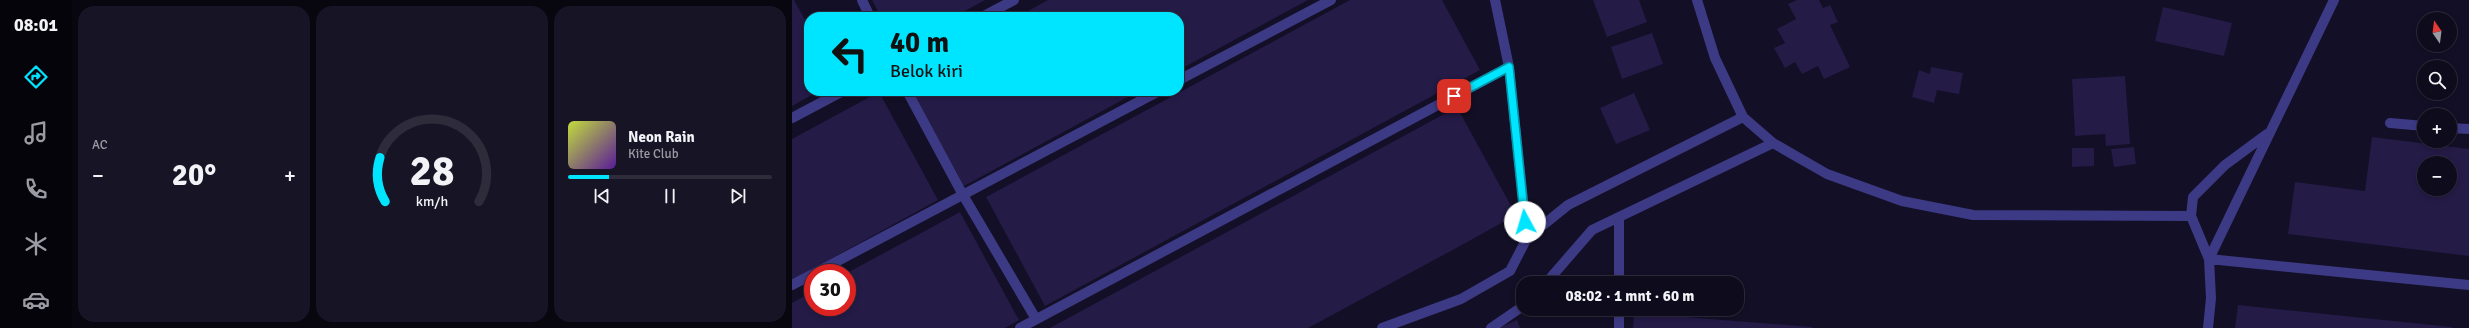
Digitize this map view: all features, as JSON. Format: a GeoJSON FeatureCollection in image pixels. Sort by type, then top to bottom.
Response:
{"type":"FeatureCollection","features":[{"type":"Feature","properties":{"kind":"street"},"geometry":{"type":"LineString","coordinates":[[862,0],[868,12]]}},
{"type":"Feature","properties":{"kind":"street"},"geometry":{"type":"LineString","coordinates":[[991,12],[1014,0]]}},
{"type":"Feature","properties":{"kind":"street"},"geometry":{"type":"LineString","coordinates":[[1184,77],[1331,0]]}},
{"type":"Feature","properties":{"kind":"street"},"geometry":{"type":"LineString","coordinates":[[1495,0],[1509,67],[1527,238]]}},
{"type":"Feature","properties":{"kind":"street"},"geometry":{"type":"LineString","coordinates":[[1697,0],[1715,58],[1743,117],[1773,143],[1827,174],[1902,201],[1973,214],[2191,216]]}},
{"type":"Feature","properties":{"kind":"street"},"geometry":{"type":"LineString","coordinates":[[2209,259],[2334,0]]}},
{"type":"Feature","properties":{"kind":"street"},"geometry":{"type":"LineString","coordinates":[[1020,328],[1509,67]]}},
{"type":"Feature","properties":{"kind":"street"},"geometry":{"type":"LineString","coordinates":[[792,118],[834,96]]}},
{"type":"Feature","properties":{"kind":"street"},"geometry":{"type":"LineString","coordinates":[[910,96],[963,195],[1036,319]]}},
{"type":"Feature","properties":{"kind":"street"},"geometry":{"type":"LineString","coordinates":[[833,264],[1150,96]]}},
{"type":"Feature","properties":{"kind":"street"},"geometry":{"type":"LineString","coordinates":[[1382,328],[1460,299],[1510,271],[1527,238],[1568,205],[1743,117]]}},
{"type":"Feature","properties":{"kind":"street"},"geometry":{"type":"LineString","coordinates":[[2390,123],[2417,125]]}},
{"type":"Feature","properties":{"kind":"street"},"geometry":{"type":"LineString","coordinates":[[2457,128],[2469,129]]}},
{"type":"Feature","properties":{"kind":"street"},"geometry":{"type":"LineString","coordinates":[[2208,328],[2211,298],[2209,259],[2191,216],[2193,197],[2225,165],[2268,134]]}},
{"type":"Feature","properties":{"kind":"street"},"geometry":{"type":"LineString","coordinates":[[1552,276],[1592,230],[1773,143]]}},
{"type":"Feature","properties":{"kind":"street"},"geometry":{"type":"LineString","coordinates":[[1619,218],[1619,276]]}},
{"type":"Feature","properties":{"kind":"street"},"geometry":{"type":"LineString","coordinates":[[2209,259],[2469,285]]}},
{"type":"Feature","properties":{"kind":"street"},"geometry":{"type":"LineString","coordinates":[[792,286],[804,279]]}},
{"type":"Feature","properties":{"kind":"street"},"geometry":{"type":"LineString","coordinates":[[1491,328],[1516,311]]}},
{"type":"Feature","properties":{"kind":"street"},"geometry":{"type":"LineString","coordinates":[[1619,316],[1619,328]]}},
{"type":"Feature","properties":{"kind":"building"},"geometry":{"type":"Polygon","coordinates":[[[792,0],[794,0],[804,18],[804,96],[810,96],[792,106],[792,0]]]}},
{"type":"Feature","properties":{"kind":"building"},"geometry":{"type":"Polygon","coordinates":[[[872,0],[985,0],[963,12],[878,12],[872,0]]]}},
{"type":"Feature","properties":{"kind":"building"},"geometry":{"type":"Polygon","coordinates":[[[1048,0],[1308,0],[1184,67],[1184,12],[1026,12],[1048,0]]]}},
{"type":"Feature","properties":{"kind":"building"},"geometry":{"type":"Polygon","coordinates":[[[1350,0],[1442,0],[1480,70],[1045,306],[986,197],[1173,96],[1184,96],[1184,90],[1350,0]]]}},
{"type":"Feature","properties":{"kind":"building"},"geometry":{"type":"Polygon","coordinates":[[[1593,0],[1639,0],[1647,22],[1607,37],[1593,0]]]}},
{"type":"Feature","properties":{"kind":"building"},"geometry":{"type":"Polygon","coordinates":[[[1797,0],[1819,0],[1823,8],[1830,5],[1838,22],[1830,25],[1850,67],[1824,79],[1818,66],[1802,74],[1795,62],[1785,68],[1774,48],[1785,43],[1777,29],[1796,19],[1788,4],[1797,0]]]}},
{"type":"Feature","properties":{"kind":"building"},"geometry":{"type":"Polygon","coordinates":[[[2163,7],[2232,23],[2224,56],[2155,41],[2163,7]]]}},
{"type":"Feature","properties":{"kind":"building"},"geometry":{"type":"Polygon","coordinates":[[[1652,33],[1663,64],[1622,79],[1611,47],[1652,33]]]}},
{"type":"Feature","properties":{"kind":"building"},"geometry":{"type":"Polygon","coordinates":[[[1931,67],[1963,73],[1959,94],[1937,90],[1934,103],[1912,97],[1919,70],[1930,74],[1931,67]]]}},
{"type":"Feature","properties":{"kind":"building"},"geometry":{"type":"Polygon","coordinates":[[[2125,76],[2130,144],[2106,146],[2105,134],[2075,136],[2072,79],[2125,76]]]}},
{"type":"Feature","properties":{"kind":"building"},"geometry":{"type":"Polygon","coordinates":[[[1634,93],[1650,130],[1616,144],[1600,108],[1634,93]]]}},
{"type":"Feature","properties":{"kind":"building"},"geometry":{"type":"Polygon","coordinates":[[[872,96],[881,96],[938,200],[821,264],[804,264],[804,273],[792,280],[792,139],[872,96]]]}},
{"type":"Feature","properties":{"kind":"building"},"geometry":{"type":"Polygon","coordinates":[[[915,96],[1130,96],[964,186],[915,96]]]}},
{"type":"Feature","properties":{"kind":"building"},"geometry":{"type":"Polygon","coordinates":[[[1457,107],[1516,215],[1460,246],[1308,328],[1050,328],[1457,107]]]}},
{"type":"Feature","properties":{"kind":"building"},"geometry":{"type":"Polygon","coordinates":[[[2372,137],[2417,143],[2417,148],[2457,148],[2469,149],[2469,256],[2288,234],[2295,182],[2365,191],[2372,137]]]}},
{"type":"Feature","properties":{"kind":"building"},"geometry":{"type":"Polygon","coordinates":[[[2134,147],[2136,164],[2114,167],[2111,149],[2134,147]]]}},
{"type":"Feature","properties":{"kind":"building"},"geometry":{"type":"Polygon","coordinates":[[[2072,148],[2094,148],[2094,166],[2072,167],[2072,148]]]}},
{"type":"Feature","properties":{"kind":"building"},"geometry":{"type":"Polygon","coordinates":[[[960,212],[1019,320],[1005,328],[792,328],[792,303],[804,296],[804,316],[856,316],[856,268],[960,212]]]}},
{"type":"Feature","properties":{"kind":"building"},"geometry":{"type":"Polygon","coordinates":[[[2238,305],[2452,327],[2452,328],[2235,328],[2238,305]]]}},
{"type":"Feature","properties":{"kind":"building"},"geometry":{"type":"Polygon","coordinates":[[[1634,316],[1672,316],[1812,327],[1812,328],[1633,328],[1634,316]]]}},
{"type":"Feature","properties":{"kind":"building"},"geometry":{"type":"Polygon","coordinates":[[[1517,320],[1520,328],[1499,328],[1517,320]]]}},
{"type":"Feature","properties":{"kind":"route"},"geometry":{"type":"LineString","coordinates":[[1454,96],[1509,67],[1525,222]]}}]}
